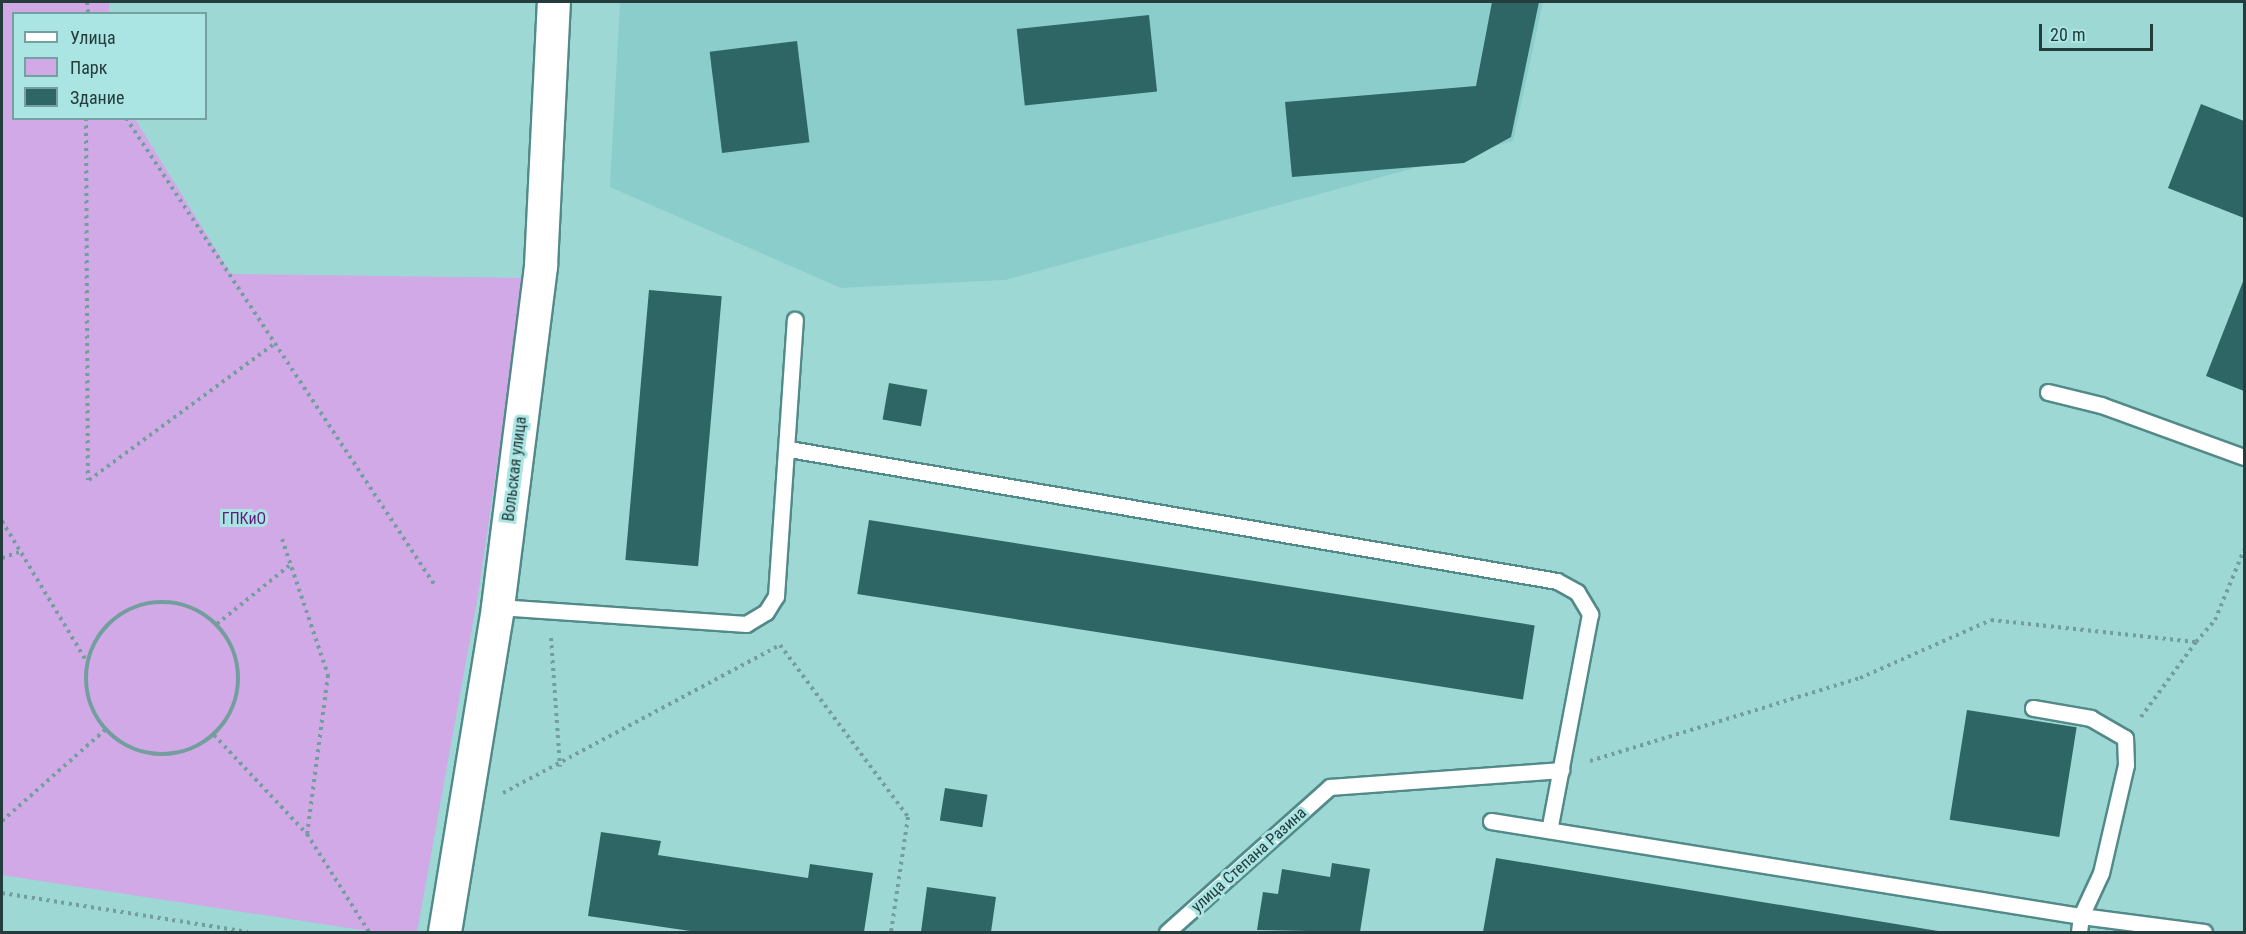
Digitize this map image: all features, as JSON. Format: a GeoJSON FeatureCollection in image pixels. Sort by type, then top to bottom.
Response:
{"type":"FeatureCollection","features":[{"type":"Feature","properties":{"kind":"street","name":"Вольская улица"},"geometry":{"type":"LineString","coordinates":[[445,933],[498,607],[541,266],[554,2]]}},
{"type":"Feature","properties":{"kind":"lane"},"geometry":{"type":"LineString","coordinates":[[498,607],[746,624],[766,612],[776,596],[789,448],[795,320]]}},
{"type":"Feature","properties":{"kind":"lane"},"geometry":{"type":"LineString","coordinates":[[2049,392],[2244,457]]}},
{"type":"Feature","properties":{"kind":"lane"},"geometry":{"type":"LineString","coordinates":[[789,448],[1557,581],[1577,592],[1590,614],[1549,830]]}},
{"type":"Feature","properties":{"kind":"lane"},"geometry":{"type":"LineString","coordinates":[[2033,708],[2091,718],[2125,738],[2126,765],[2101,873],[2081,916],[2079,933]]}},
{"type":"Feature","properties":{"kind":"lane","name":"улица Степана Разина"},"geometry":{"type":"LineString","coordinates":[[1167,933],[1330,787],[1561,770]]}},
{"type":"Feature","properties":{"kind":"lane"},"geometry":{"type":"LineString","coordinates":[[1491,821],[2081,916],[2204,933]]}},
{"type":"Feature","properties":{"kind":"path"},"geometry":{"type":"LineString","coordinates":[[86,120],[88,480],[274,344]]}},
{"type":"Feature","properties":{"kind":"path"},"geometry":{"type":"LineString","coordinates":[[127,120],[435,584]]}},
{"type":"Feature","properties":{"kind":"path"},"geometry":{"type":"LineString","coordinates":[[2,521],[86,660],[87,697],[105,730],[138,751],[178,753],[214,735],[236,691],[237,660],[218,624],[182,603],[141,603],[106,625],[86,660]]}},
{"type":"Feature","properties":{"kind":"path"},"geometry":{"type":"LineString","coordinates":[[282,539],[328,675],[307,834]]}},
{"type":"Feature","properties":{"kind":"path"},"geometry":{"type":"LineString","coordinates":[[2125,738],[2215,620],[2244,550]]}},
{"type":"Feature","properties":{"kind":"path"},"geometry":{"type":"LineString","coordinates":[[2,558],[19,552]]}},
{"type":"Feature","properties":{"kind":"path"},"geometry":{"type":"LineString","coordinates":[[218,624],[291,564]]}},
{"type":"Feature","properties":{"kind":"path"},"geometry":{"type":"LineString","coordinates":[[549,610],[560,767]]}},
{"type":"Feature","properties":{"kind":"path"},"geometry":{"type":"LineString","coordinates":[[1561,770],[1860,678],[1990,620],[2196,642]]}},
{"type":"Feature","properties":{"kind":"path"},"geometry":{"type":"LineString","coordinates":[[498,795],[560,767],[780,645],[908,818],[891,933]]}},
{"type":"Feature","properties":{"kind":"path"},"geometry":{"type":"LineString","coordinates":[[2,821],[105,730]]}},
{"type":"Feature","properties":{"kind":"path"},"geometry":{"type":"LineString","coordinates":[[214,735],[307,834],[369,933]]}},
{"type":"Feature","properties":{"kind":"path"},"geometry":{"type":"LineString","coordinates":[[2,893],[248,933]]}},
{"type":"Feature","properties":{"kind":"shaded area"},"geometry":{"type":"Polygon","coordinates":[[[620,2],[1543,2],[1513,141],[1005,280],[841,288],[610,187],[620,2]]]}},
{"type":"Feature","properties":{"kind":"green space","name":"ГПКиО"},"geometry":{"type":"Polygon","coordinates":[[[2,2],[109,2],[109,12],[12,12],[12,120],[136,120],[231,274],[524,278],[478,595],[417,932],[374,932],[2,875],[2,2]]]}},
{"type":"Feature","properties":{"kind":"building"},"geometry":{"type":"Polygon","coordinates":[[[1492,2],[1539,2],[1511,137],[1464,163],[1292,177],[1285,102],[1476,86],[1492,2]]]}},
{"type":"Feature","properties":{"kind":"building"},"geometry":{"type":"Polygon","coordinates":[[[1149,15],[1157,92],[1025,105],[1017,29],[1149,15]]]}},
{"type":"Feature","properties":{"kind":"building"},"geometry":{"type":"Polygon","coordinates":[[[797,41],[809,142],[722,153],[710,52],[797,41]]]}},
{"type":"Feature","properties":{"kind":"building"},"geometry":{"type":"Polygon","coordinates":[[[2201,104],[2244,121],[2244,218],[2168,188],[2201,104]]]}},
{"type":"Feature","properties":{"kind":"building"},"geometry":{"type":"Polygon","coordinates":[[[2244,279],[2244,391],[2206,376],[2244,279]]]}},
{"type":"Feature","properties":{"kind":"building"},"geometry":{"type":"Polygon","coordinates":[[[649,290],[722,296],[698,566],[625,560],[649,290]]]}},
{"type":"Feature","properties":{"kind":"building"},"geometry":{"type":"Polygon","coordinates":[[[889,383],[927,390],[921,426],[883,419],[889,383]]]}},
{"type":"Feature","properties":{"kind":"building"},"geometry":{"type":"Polygon","coordinates":[[[869,520],[1535,625],[1523,700],[857,594],[869,520]]]}},
{"type":"Feature","properties":{"kind":"building"},"geometry":{"type":"Polygon","coordinates":[[[1967,710],[2077,727],[2059,837],[1950,820],[1967,710]]]}},
{"type":"Feature","properties":{"kind":"building"},"geometry":{"type":"Polygon","coordinates":[[[945,788],[987,795],[982,827],[940,821],[945,788]]]}},
{"type":"Feature","properties":{"kind":"building"},"geometry":{"type":"Polygon","coordinates":[[[601,832],[661,841],[658,855],[808,878],[810,864],[873,873],[864,932],[697,932],[588,916],[601,832]]]}},
{"type":"Feature","properties":{"kind":"building"},"geometry":{"type":"Polygon","coordinates":[[[1496,858],[1938,931],[1938,932],[1483,932],[1496,858]]]}},
{"type":"Feature","properties":{"kind":"building"},"geometry":{"type":"Polygon","coordinates":[[[1332,863],[1370,869],[1360,932],[1257,930],[1263,892],[1278,894],[1282,869],[1330,877],[1332,863]]]}},
{"type":"Feature","properties":{"kind":"building"},"geometry":{"type":"Polygon","coordinates":[[[927,887],[996,897],[991,932],[921,932],[927,887]]]}}]}
